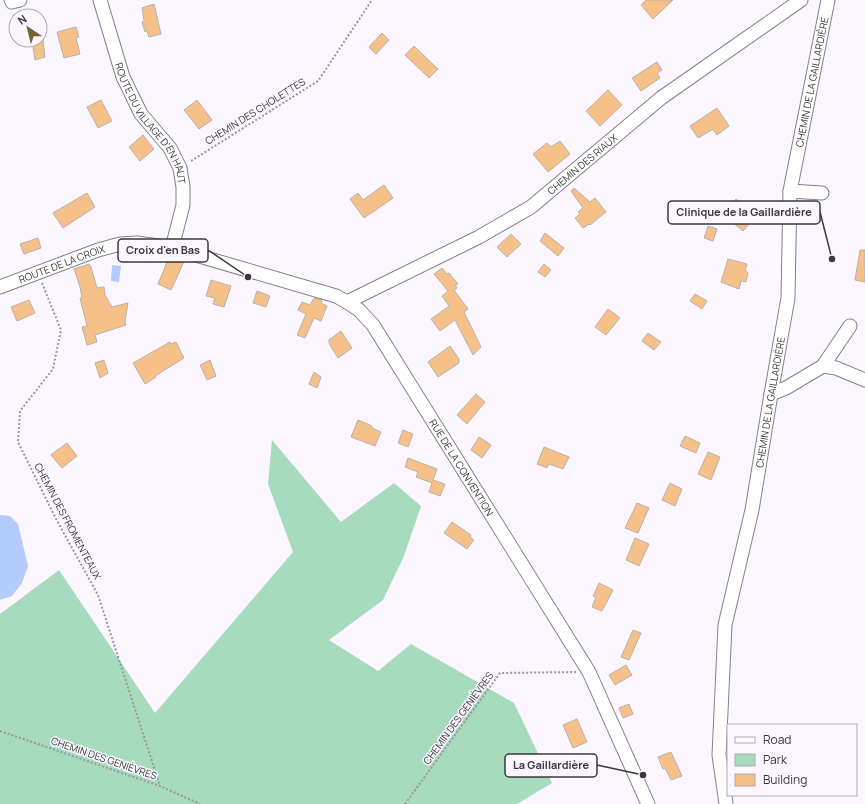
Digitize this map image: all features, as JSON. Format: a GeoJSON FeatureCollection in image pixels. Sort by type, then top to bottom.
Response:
{"type":"FeatureCollection","features":[{"type":"Feature","properties":{"kind":"street"},"geometry":{"type":"LineString","coordinates":[[11,0],[12,2],[20,0]]}},
{"type":"Feature","properties":{"kind":"street","name":"ROUTE DU VILLAGE D'EN HAUT"},"geometry":{"type":"LineString","coordinates":[[100,0],[123,77],[141,114],[170,148],[180,168],[183,187],[183,205],[172,248]]}},
{"type":"Feature","properties":{"kind":"street","name":"CHEMIN DES RIAUX"},"geometry":{"type":"LineString","coordinates":[[348,302],[479,237],[532,207],[661,98],[802,0]]}},
{"type":"Feature","properties":{"kind":"street","name":"CHEMIN DE LA GAILLARDIÈRE"},"geometry":{"type":"LineString","coordinates":[[726,804],[719,755],[725,625],[752,510],[788,298],[790,191],[828,0]]}},
{"type":"Feature","properties":{"kind":"street"},"geometry":{"type":"LineString","coordinates":[[790,191],[822,193]]}},
{"type":"Feature","properties":{"kind":"street","name":"ROUTE DE LA CROIX"},"geometry":{"type":"LineString","coordinates":[[0,287],[98,250],[120,244],[137,243],[172,248]]}},
{"type":"Feature","properties":{"kind":"street","name":"RUE DE LA CONVENTION"},"geometry":{"type":"LineString","coordinates":[[172,248],[325,293],[348,302],[359,310],[373,325],[589,672],[648,804]]}},
{"type":"Feature","properties":{"kind":"street"},"geometry":{"type":"LineString","coordinates":[[771,394],[786,388],[823,366],[850,326]]}},
{"type":"Feature","properties":{"kind":"street"},"geometry":{"type":"LineString","coordinates":[[823,366],[836,368],[865,380]]}},
{"type":"Feature","properties":{"kind":"path","name":"CHEMIN DES CHOLETTES"},"geometry":{"type":"LineString","coordinates":[[180,168],[318,81],[372,0]]}},
{"type":"Feature","properties":{"kind":"path","name":"CHEMIN DES FROMENTEAUX"},"geometry":{"type":"LineString","coordinates":[[38,272],[61,330],[53,369],[20,411],[18,442],[56,519],[98,595],[160,786]]}},
{"type":"Feature","properties":{"kind":"path","name":"CHEMIN DES GENIÈVRES"},"geometry":{"type":"LineString","coordinates":[[405,804],[500,673],[589,672]]}},
{"type":"Feature","properties":{"kind":"path","name":"CHEMIN DES GENIÈVRES"},"geometry":{"type":"LineString","coordinates":[[0,731],[160,786],[200,804]]}},
{"type":"Feature","properties":{"kind":"green space"},"geometry":{"type":"Polygon","coordinates":[[[272,440],[341,522],[394,483],[421,506],[404,556],[383,600],[329,640],[378,671],[411,644],[514,703],[552,783],[517,804],[0,804],[0,614],[59,570],[155,713],[293,552],[268,484],[272,440]]]}},
{"type":"Feature","properties":{"kind":"water"},"geometry":{"type":"Polygon","coordinates":[[[112,265],[121,266],[119,282],[111,281],[112,265]]]}},
{"type":"Feature","properties":{"kind":"water"},"geometry":{"type":"Polygon","coordinates":[[[0,515],[10,516],[18,524],[28,566],[22,583],[12,596],[0,600],[0,515]]]}},
{"type":"Feature","properties":{"kind":"building"},"geometry":{"type":"Polygon","coordinates":[[[646,0],[673,0],[653,19],[641,5],[646,0]]]}},
{"type":"Feature","properties":{"kind":"building"},"geometry":{"type":"Polygon","coordinates":[[[154,4],[161,34],[149,37],[147,31],[145,32],[142,22],[144,21],[142,8],[154,4]]]}},
{"type":"Feature","properties":{"kind":"building"},"geometry":{"type":"Polygon","coordinates":[[[76,27],[79,37],[76,38],[80,54],[64,58],[57,32],[76,27]]]}},
{"type":"Feature","properties":{"kind":"building"},"geometry":{"type":"Polygon","coordinates":[[[382,33],[389,40],[376,54],[369,47],[382,33]]]}},
{"type":"Feature","properties":{"kind":"building"},"geometry":{"type":"Polygon","coordinates":[[[414,46],[438,69],[429,78],[405,55],[414,46]]]}},
{"type":"Feature","properties":{"kind":"building"},"geometry":{"type":"Polygon","coordinates":[[[33,48],[44,48],[45,57],[35,60],[33,48]]]}},
{"type":"Feature","properties":{"kind":"building"},"geometry":{"type":"Polygon","coordinates":[[[657,62],[662,70],[657,73],[660,78],[641,91],[632,78],[657,62]]]}},
{"type":"Feature","properties":{"kind":"building"},"geometry":{"type":"Polygon","coordinates":[[[608,90],[622,105],[600,126],[586,111],[608,90]]]}},
{"type":"Feature","properties":{"kind":"building"},"geometry":{"type":"Polygon","coordinates":[[[101,100],[112,121],[98,128],[87,107],[101,100]]]}},
{"type":"Feature","properties":{"kind":"building"},"geometry":{"type":"Polygon","coordinates":[[[197,100],[212,120],[199,129],[184,110],[197,100]]]}},
{"type":"Feature","properties":{"kind":"building"},"geometry":{"type":"Polygon","coordinates":[[[717,108],[729,126],[717,135],[713,129],[698,138],[690,126],[717,108]]]}},
{"type":"Feature","properties":{"kind":"building"},"geometry":{"type":"Polygon","coordinates":[[[143,135],[154,149],[140,161],[129,147],[143,135]]]}},
{"type":"Feature","properties":{"kind":"building"},"geometry":{"type":"Polygon","coordinates":[[[560,141],[570,154],[548,172],[533,154],[547,143],[551,147],[560,141]]]}},
{"type":"Feature","properties":{"kind":"building"},"geometry":{"type":"Polygon","coordinates":[[[384,185],[393,198],[364,218],[350,199],[358,193],[363,200],[384,185]]]}},
{"type":"Feature","properties":{"kind":"building"},"geometry":{"type":"Polygon","coordinates":[[[574,188],[590,202],[595,198],[606,212],[590,225],[589,224],[583,228],[575,218],[580,214],[578,212],[583,208],[571,191],[574,188]]]}},
{"type":"Feature","properties":{"kind":"building"},"geometry":{"type":"Polygon","coordinates":[[[87,193],[95,207],[63,228],[53,213],[87,193]]]}},
{"type":"Feature","properties":{"kind":"building"},"geometry":{"type":"Polygon","coordinates":[[[736,199],[756,216],[743,231],[732,222],[739,213],[730,205],[736,199]]]}},
{"type":"Feature","properties":{"kind":"building"},"geometry":{"type":"Polygon","coordinates":[[[708,226],[717,229],[713,241],[704,238],[708,226]]]}},
{"type":"Feature","properties":{"kind":"building"},"geometry":{"type":"Polygon","coordinates":[[[545,233],[564,248],[558,256],[540,241],[545,233]]]}},
{"type":"Feature","properties":{"kind":"building"},"geometry":{"type":"Polygon","coordinates":[[[511,234],[521,244],[507,257],[497,247],[511,234]]]}},
{"type":"Feature","properties":{"kind":"building"},"geometry":{"type":"Polygon","coordinates":[[[38,238],[41,248],[24,254],[20,244],[38,238]]]}},
{"type":"Feature","properties":{"kind":"building"},"geometry":{"type":"Polygon","coordinates":[[[860,250],[865,250],[865,282],[855,280],[860,250]]]}},
{"type":"Feature","properties":{"kind":"building"},"geometry":{"type":"Polygon","coordinates":[[[169,257],[184,262],[171,290],[158,284],[169,257]]]}},
{"type":"Feature","properties":{"kind":"building"},"geometry":{"type":"Polygon","coordinates":[[[728,259],[747,264],[745,270],[748,273],[746,282],[741,281],[739,289],[721,282],[728,259]]]}},
{"type":"Feature","properties":{"kind":"building"},"geometry":{"type":"Polygon","coordinates":[[[89,264],[97,288],[104,287],[105,295],[112,307],[128,303],[125,321],[126,325],[95,335],[97,342],[87,345],[82,327],[87,326],[80,298],[82,298],[80,287],[74,269],[89,264]]]}},
{"type":"Feature","properties":{"kind":"building"},"geometry":{"type":"Polygon","coordinates":[[[544,264],[551,270],[545,277],[538,272],[544,264]]]}},
{"type":"Feature","properties":{"kind":"building"},"geometry":{"type":"Polygon","coordinates":[[[442,268],[447,274],[449,273],[458,284],[455,285],[457,288],[454,290],[468,309],[464,312],[481,347],[473,355],[455,320],[440,331],[431,319],[449,306],[442,296],[448,291],[434,274],[442,268]]]}},
{"type":"Feature","properties":{"kind":"building"},"geometry":{"type":"Polygon","coordinates":[[[211,280],[231,286],[224,307],[213,304],[215,298],[206,296],[211,280]]]}},
{"type":"Feature","properties":{"kind":"building"},"geometry":{"type":"Polygon","coordinates":[[[257,291],[270,296],[266,307],[253,303],[257,291]]]}},
{"type":"Feature","properties":{"kind":"building"},"geometry":{"type":"Polygon","coordinates":[[[695,294],[707,301],[702,309],[690,301],[695,294]]]}},
{"type":"Feature","properties":{"kind":"building"},"geometry":{"type":"Polygon","coordinates":[[[314,298],[322,300],[321,303],[327,306],[321,321],[314,318],[305,338],[297,335],[306,314],[298,310],[302,302],[310,305],[314,298]]]}},
{"type":"Feature","properties":{"kind":"building"},"geometry":{"type":"Polygon","coordinates":[[[29,300],[35,313],[17,321],[11,307],[29,300]]]}},
{"type":"Feature","properties":{"kind":"building"},"geometry":{"type":"Polygon","coordinates":[[[608,309],[620,318],[606,335],[595,327],[608,309]]]}},
{"type":"Feature","properties":{"kind":"building"},"geometry":{"type":"Polygon","coordinates":[[[341,331],[352,348],[338,358],[329,343],[329,340],[341,331]]]}},
{"type":"Feature","properties":{"kind":"building"},"geometry":{"type":"Polygon","coordinates":[[[648,333],[661,342],[654,350],[642,341],[648,333]]]}},
{"type":"Feature","properties":{"kind":"building"},"geometry":{"type":"Polygon","coordinates":[[[170,342],[171,344],[176,342],[184,358],[145,384],[133,363],[170,342]]]}},
{"type":"Feature","properties":{"kind":"building"},"geometry":{"type":"Polygon","coordinates":[[[450,346],[459,359],[459,363],[438,377],[428,362],[450,346]]]}},
{"type":"Feature","properties":{"kind":"building"},"geometry":{"type":"Polygon","coordinates":[[[104,360],[108,373],[100,378],[95,363],[104,360]]]}},
{"type":"Feature","properties":{"kind":"building"},"geometry":{"type":"Polygon","coordinates":[[[210,360],[216,376],[207,380],[200,365],[210,360]]]}},
{"type":"Feature","properties":{"kind":"building"},"geometry":{"type":"Polygon","coordinates":[[[314,372],[321,377],[317,388],[309,384],[314,372]]]}},
{"type":"Feature","properties":{"kind":"building"},"geometry":{"type":"Polygon","coordinates":[[[476,394],[485,402],[467,424],[457,415],[476,394]]]}},
{"type":"Feature","properties":{"kind":"building"},"geometry":{"type":"Polygon","coordinates":[[[358,420],[381,432],[375,446],[351,437],[358,420]]]}},
{"type":"Feature","properties":{"kind":"building"},"geometry":{"type":"Polygon","coordinates":[[[403,430],[413,434],[408,447],[398,443],[403,430]]]}},
{"type":"Feature","properties":{"kind":"building"},"geometry":{"type":"Polygon","coordinates":[[[685,436],[700,443],[696,453],[680,446],[685,436]]]}},
{"type":"Feature","properties":{"kind":"building"},"geometry":{"type":"Polygon","coordinates":[[[479,437],[491,445],[482,458],[471,450],[479,437]]]}},
{"type":"Feature","properties":{"kind":"building"},"geometry":{"type":"Polygon","coordinates":[[[67,443],[77,456],[62,468],[51,455],[67,443]]]}},
{"type":"Feature","properties":{"kind":"building"},"geometry":{"type":"Polygon","coordinates":[[[544,447],[569,457],[563,469],[549,464],[547,468],[537,464],[544,447]]]}},
{"type":"Feature","properties":{"kind":"building"},"geometry":{"type":"Polygon","coordinates":[[[708,452],[720,457],[711,480],[698,474],[708,452]]]}},
{"type":"Feature","properties":{"kind":"building"},"geometry":{"type":"Polygon","coordinates":[[[408,458],[437,469],[433,480],[445,484],[440,496],[429,492],[432,483],[416,477],[418,472],[405,467],[408,458]]]}},
{"type":"Feature","properties":{"kind":"building"},"geometry":{"type":"Polygon","coordinates":[[[670,483],[682,489],[675,506],[662,500],[670,483]]]}},
{"type":"Feature","properties":{"kind":"building"},"geometry":{"type":"Polygon","coordinates":[[[637,503],[649,508],[638,533],[625,528],[637,503]]]}},
{"type":"Feature","properties":{"kind":"building"},"geometry":{"type":"Polygon","coordinates":[[[452,522],[471,535],[470,537],[474,540],[467,549],[444,533],[452,522]]]}},
{"type":"Feature","properties":{"kind":"building"},"geometry":{"type":"Polygon","coordinates":[[[635,538],[649,544],[639,566],[626,560],[635,538]]]}},
{"type":"Feature","properties":{"kind":"building"},"geometry":{"type":"Polygon","coordinates":[[[599,583],[613,590],[602,611],[592,607],[596,597],[593,596],[599,583]]]}},
{"type":"Feature","properties":{"kind":"building"},"geometry":{"type":"Polygon","coordinates":[[[633,630],[641,633],[629,660],[621,657],[633,630]]]}},
{"type":"Feature","properties":{"kind":"building"},"geometry":{"type":"Polygon","coordinates":[[[626,665],[632,675],[615,685],[609,675],[626,665]]]}},
{"type":"Feature","properties":{"kind":"building"},"geometry":{"type":"Polygon","coordinates":[[[629,704],[633,714],[623,718],[619,708],[629,704]]]}},
{"type":"Feature","properties":{"kind":"building"},"geometry":{"type":"Polygon","coordinates":[[[577,719],[587,742],[573,748],[563,725],[577,719]]]}},
{"type":"Feature","properties":{"kind":"building"},"geometry":{"type":"Polygon","coordinates":[[[671,752],[682,776],[671,780],[665,768],[663,769],[658,757],[671,752]]]}},
{"type":"Feature","properties":{"kind":"place","name":"Clinique de la Gaillardière"},"geometry":{"type":"Point","coordinates":[832,259]}},
{"type":"Feature","properties":{"kind":"place","name":"Croix d'en Bas"},"geometry":{"type":"Point","coordinates":[248,277]}},
{"type":"Feature","properties":{"kind":"place","name":"La Gaillardière"},"geometry":{"type":"Point","coordinates":[643,775]}}]}
